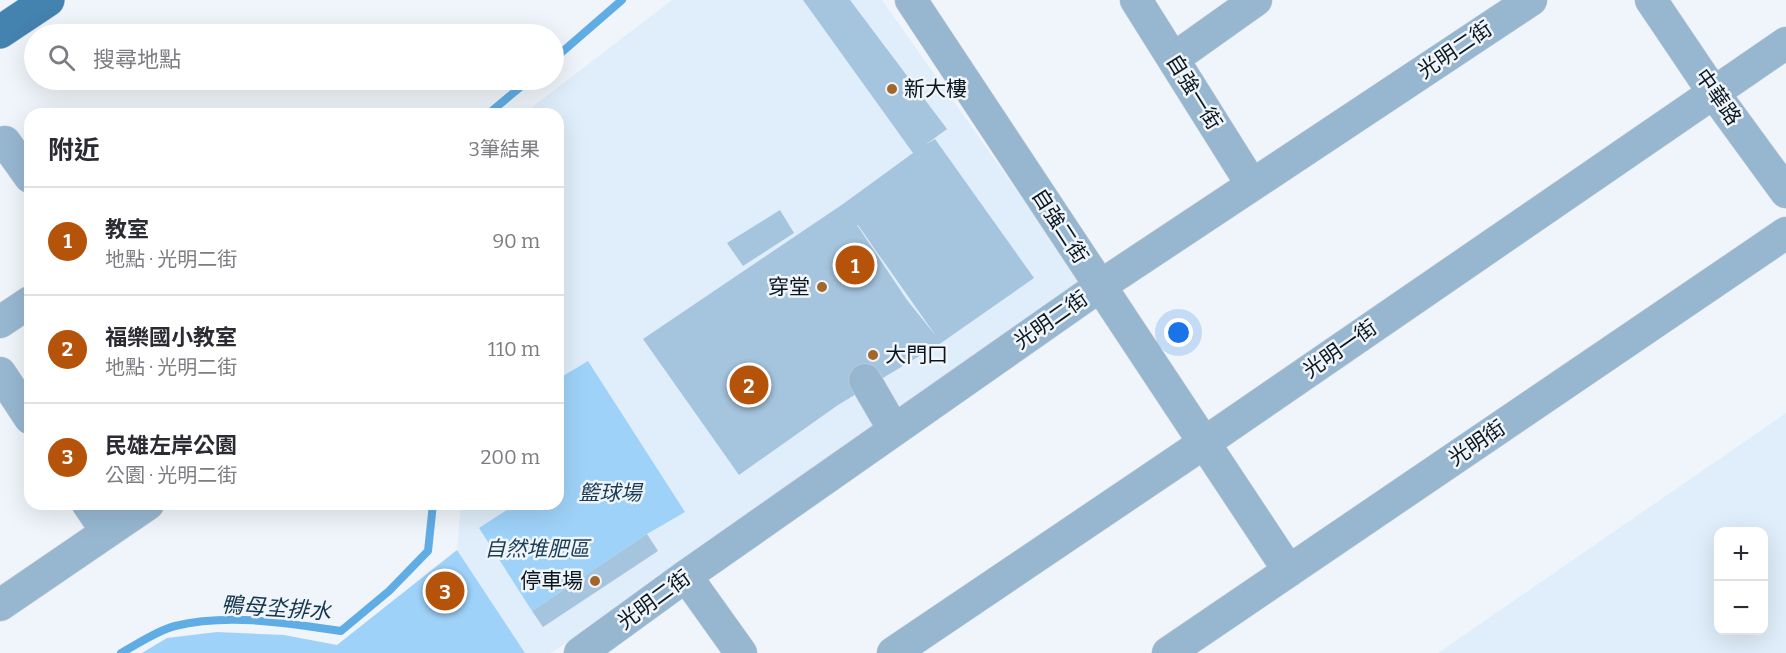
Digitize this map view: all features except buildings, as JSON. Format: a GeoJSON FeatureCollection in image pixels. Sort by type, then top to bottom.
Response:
{"type":"FeatureCollection","features":[{"type":"Feature","properties":{"kind":"main road"},"geometry":{"type":"LineString","coordinates":[[0,32],[48,0]]}},
{"type":"Feature","properties":{"kind":"street","name":"自強二街"},"geometry":{"type":"LineString","coordinates":[[911,0],[1289,571]]}},
{"type":"Feature","properties":{"kind":"street","name":"自強一街"},"geometry":{"type":"LineString","coordinates":[[1136,0],[1252,185]]}},
{"type":"Feature","properties":{"kind":"street"},"geometry":{"type":"LineString","coordinates":[[1173,59],[1256,0]]}},
{"type":"Feature","properties":{"kind":"street","name":"光明二街"},"geometry":{"type":"LineString","coordinates":[[580,653],[1100,286],[1531,0]]}},
{"type":"Feature","properties":{"kind":"street","name":"中華路"},"geometry":{"type":"LineString","coordinates":[[1651,0],[1713,92],[1786,192]]}},
{"type":"Feature","properties":{"kind":"street","name":"光明一街"},"geometry":{"type":"LineString","coordinates":[[893,653],[1204,443],[1786,43]]}},
{"type":"Feature","properties":{"kind":"street"},"geometry":{"type":"LineString","coordinates":[[4,142],[24,169]]}},
{"type":"Feature","properties":{"kind":"street","name":"光明街"},"geometry":{"type":"LineString","coordinates":[[1168,653],[1786,233]]}},
{"type":"Feature","properties":{"kind":"street"},"geometry":{"type":"LineString","coordinates":[[0,322],[24,306]]}},
{"type":"Feature","properties":{"kind":"street"},"geometry":{"type":"LineString","coordinates":[[0,373],[24,409]]}},
{"type":"Feature","properties":{"kind":"street"},"geometry":{"type":"LineString","coordinates":[[865,380],[894,430]]}},
{"type":"Feature","properties":{"kind":"street"},"geometry":{"type":"LineString","coordinates":[[92,510],[107,532]]}},
{"type":"Feature","properties":{"kind":"street"},"geometry":{"type":"LineString","coordinates":[[0,606],[139,510]]}},
{"type":"Feature","properties":{"kind":"street"},"geometry":{"type":"LineString","coordinates":[[686,576],[741,653]]}},
{"type":"Feature","properties":{"kind":"shaded area"},"geometry":{"type":"Polygon","coordinates":[[[672,0],[882,0],[1084,286],[551,653],[525,653],[457,550],[460,510],[564,510],[564,108],[531,108],[554,90],[564,90],[564,83],[672,0]]]}},
{"type":"Feature","properties":{"kind":"shaded area"},"geometry":{"type":"Polygon","coordinates":[[[1786,413],[1786,653],[1438,653],[1786,413]]]}},
{"type":"Feature","properties":{"kind":"green space","name":"籃球場"},"geometry":{"type":"Polygon","coordinates":[[[588,361],[685,512],[647,534],[532,611],[479,528],[507,510],[564,510],[564,375],[588,361]]]}},
{"type":"Feature","properties":{"kind":"green space"},"geometry":{"type":"Polygon","coordinates":[[[457,550],[525,653],[142,653],[167,638],[217,632],[284,635],[337,645],[457,550]]]}},
{"type":"Feature","properties":{"kind":"waterway","name":"鴨母坔排水"},"geometry":{"type":"LineString","coordinates":[[564,50],[622,0]]}},
{"type":"Feature","properties":{"kind":"waterway","name":"鴨母坔排水"},"geometry":{"type":"LineString","coordinates":[[495,108],[517,90]]}},
{"type":"Feature","properties":{"kind":"waterway","name":"鴨母坔排水"},"geometry":{"type":"LineString","coordinates":[[121,653],[162,631],[195,622],[258,621],[341,631],[389,591],[428,551],[432,510]]}},
{"type":"Feature","properties":{"kind":"place","name":"新大樓"},"geometry":{"type":"Point","coordinates":[892,89]}},
{"type":"Feature","properties":{"kind":"place","name":"教室"},"geometry":{"type":"Point","coordinates":[855,265]}},
{"type":"Feature","properties":{"kind":"place","name":"穿堂"},"geometry":{"type":"Point","coordinates":[822,287]}},
{"type":"Feature","properties":{"kind":"place","name":"大門口"},"geometry":{"type":"Point","coordinates":[873,355]}},
{"type":"Feature","properties":{"kind":"place","name":"福樂國小教室"},"geometry":{"type":"Point","coordinates":[749,385]}},
{"type":"Feature","properties":{"kind":"place","name":"停車場"},"geometry":{"type":"Point","coordinates":[595,581]}},
{"type":"Feature","properties":{"kind":"place","name":"民雄左岸公園"},"geometry":{"type":"Point","coordinates":[445,591]}},
{"type":"Feature","properties":{"kind":"park label","name":"自然堆肥區"},"geometry":{"type":"Point","coordinates":[537,549]}}]}
